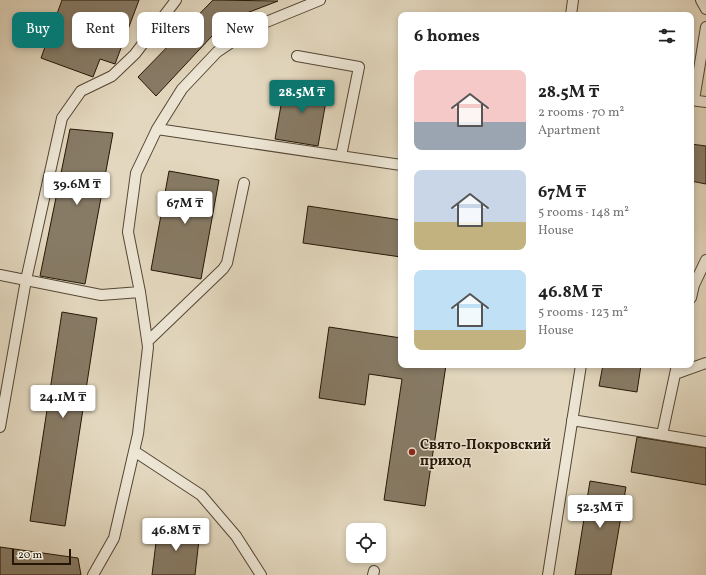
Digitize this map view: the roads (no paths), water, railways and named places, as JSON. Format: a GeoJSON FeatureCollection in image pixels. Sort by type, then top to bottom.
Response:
{"type":"FeatureCollection","features":[{"type":"Feature","properties":{"kind":"lane"},"geometry":{"type":"LineString","coordinates":[[0,426],[26,280],[62,118],[82,91],[112,76],[136,54],[176,0]]}},
{"type":"Feature","properties":{"kind":"lane"},"geometry":{"type":"LineString","coordinates":[[93,575],[114,538],[139,426],[148,347],[140,292],[128,232],[136,173],[157,129],[182,89],[217,52],[254,27],[320,0]]}},
{"type":"Feature","properties":{"kind":"lane"},"geometry":{"type":"LineString","coordinates":[[571,12],[573,0]]}},
{"type":"Feature","properties":{"kind":"lane"},"geometry":{"type":"LineString","coordinates":[[701,0],[706,9]]}},
{"type":"Feature","properties":{"kind":"lane"},"geometry":{"type":"LineString","coordinates":[[694,90],[706,27]]}},
{"type":"Feature","properties":{"kind":"lane"},"geometry":{"type":"LineString","coordinates":[[297,56],[358,67],[341,156]]}},
{"type":"Feature","properties":{"kind":"lane"},"geometry":{"type":"LineString","coordinates":[[694,100],[706,102]]}},
{"type":"Feature","properties":{"kind":"lane"},"geometry":{"type":"LineString","coordinates":[[157,129],[398,165]]}},
{"type":"Feature","properties":{"kind":"lane"},"geometry":{"type":"LineString","coordinates":[[148,341],[223,269],[227,263],[244,183]]}},
{"type":"Feature","properties":{"kind":"lane"},"geometry":{"type":"LineString","coordinates":[[694,285],[706,260]]}},
{"type":"Feature","properties":{"kind":"lane"},"geometry":{"type":"LineString","coordinates":[[0,275],[101,294],[140,292]]}},
{"type":"Feature","properties":{"kind":"lane"},"geometry":{"type":"LineString","coordinates":[[694,366],[706,363]]}},
{"type":"Feature","properties":{"kind":"lane"},"geometry":{"type":"LineString","coordinates":[[548,575],[581,368]]}},
{"type":"Feature","properties":{"kind":"lane"},"geometry":{"type":"LineString","coordinates":[[662,435],[676,370]]}},
{"type":"Feature","properties":{"kind":"lane"},"geometry":{"type":"LineString","coordinates":[[572,420],[706,442]]}},
{"type":"Feature","properties":{"kind":"lane"},"geometry":{"type":"LineString","coordinates":[[134,452],[201,495],[236,536],[261,575]]}},
{"type":"Feature","properties":{"kind":"place","name":"Свято-Покровский приход"},"geometry":{"type":"Point","coordinates":[412,452]}}]}
